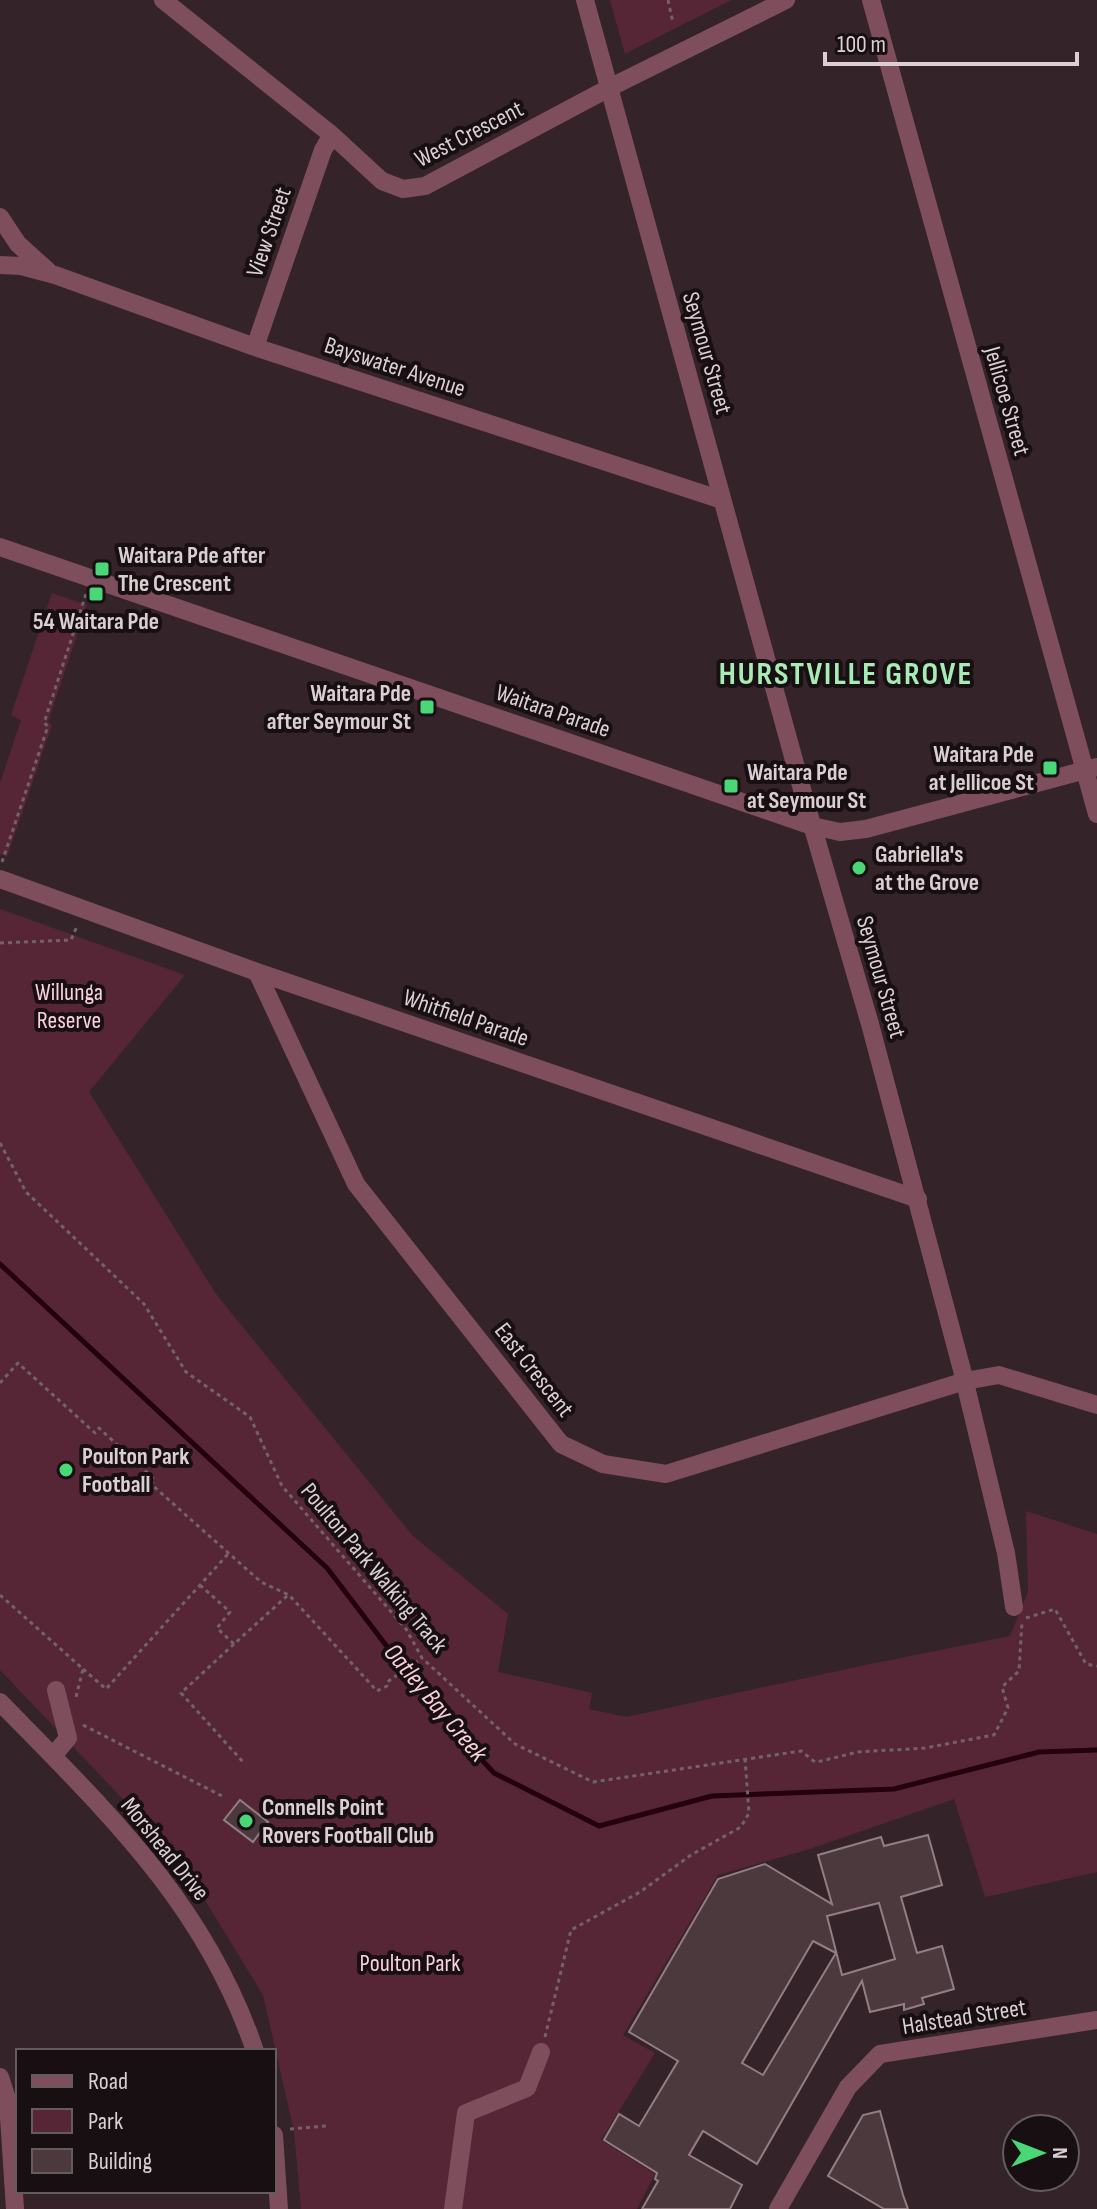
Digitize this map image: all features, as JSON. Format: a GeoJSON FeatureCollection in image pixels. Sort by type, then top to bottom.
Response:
{"type":"FeatureCollection","features":[{"type":"Feature","properties":{"kind":"street","name":"West Crescent"},"geometry":{"type":"LineString","coordinates":[[163,0],[332,135],[382,181],[397,188],[417,188],[786,0]]}},
{"type":"Feature","properties":{"kind":"street","name":"Seymour Street"},"geometry":{"type":"LineString","coordinates":[[585,0],[918,1199],[1006,1553],[1014,1607]]}},
{"type":"Feature","properties":{"kind":"street","name":"Jellicoe Street"},"geometry":{"type":"LineString","coordinates":[[871,0],[1091,768],[1097,814]]}},
{"type":"Feature","properties":{"kind":"street","name":"View Street"},"geometry":{"type":"LineString","coordinates":[[255,347],[323,150],[332,135]]}},
{"type":"Feature","properties":{"kind":"street","name":"Bayswater Avenue"},"geometry":{"type":"LineString","coordinates":[[0,217],[27,253],[55,275]]}},
{"type":"Feature","properties":{"kind":"street","name":"Bayswater Avenue"},"geometry":{"type":"LineString","coordinates":[[0,265],[21,266],[55,275],[255,347],[722,500]]}},
{"type":"Feature","properties":{"kind":"street","name":"Waitara Parade"},"geometry":{"type":"LineString","coordinates":[[0,547],[812,826],[840,832],[866,829],[1091,768]]}},
{"type":"Feature","properties":{"kind":"street","name":"Whitfield Parade"},"geometry":{"type":"LineString","coordinates":[[0,879],[257,972],[918,1199]]}},
{"type":"Feature","properties":{"kind":"street","name":"East Crescent"},"geometry":{"type":"LineString","coordinates":[[257,972],[356,1184],[561,1444],[603,1464],[666,1474],[965,1381],[999,1375],[1097,1405]]}},
{"type":"Feature","properties":{"kind":"street"},"geometry":{"type":"LineString","coordinates":[[53,1756],[68,1738],[56,1690]]}},
{"type":"Feature","properties":{"kind":"street","name":"Morshead Drive"},"geometry":{"type":"LineString","coordinates":[[0,1702],[124,1832],[178,1898],[213,1953],[254,2049]]}},
{"type":"Feature","properties":{"kind":"street","name":"Halstead Street"},"geometry":{"type":"LineString","coordinates":[[778,2209],[848,2087],[880,2054],[1097,2020]]}},
{"type":"Feature","properties":{"kind":"street"},"geometry":{"type":"LineString","coordinates":[[453,2209],[466,2113],[527,2088],[541,2052]]}},
{"type":"Feature","properties":{"kind":"street"},"geometry":{"type":"LineString","coordinates":[[0,2077],[8,2102],[15,2209]]}},
{"type":"Feature","properties":{"kind":"street"},"geometry":{"type":"LineString","coordinates":[[279,2209],[280,2132]]}},
{"type":"Feature","properties":{"kind":"path"},"geometry":{"type":"LineString","coordinates":[[668,0],[673,23]]}},
{"type":"Feature","properties":{"kind":"path"},"geometry":{"type":"LineString","coordinates":[[0,868],[48,726],[44,723],[91,579]]}},
{"type":"Feature","properties":{"kind":"path"},"geometry":{"type":"LineString","coordinates":[[0,943],[71,940],[77,926]]}},
{"type":"Feature","properties":{"kind":"path","name":"Poulton Park Walking Track"},"geometry":{"type":"LineString","coordinates":[[0,1143],[26,1192],[144,1304],[186,1372],[250,1417],[282,1486],[406,1629],[422,1658],[515,1744],[593,1782],[801,1751],[815,1762],[858,1752],[925,1748],[994,1735],[1008,1708],[1002,1687],[1019,1671],[1022,1619],[1055,1609],[1086,1664],[1097,1666]]}},
{"type":"Feature","properties":{"kind":"path"},"geometry":{"type":"LineString","coordinates":[[0,1383],[18,1363],[95,1433],[99,1428],[155,1480],[151,1484],[261,1582],[289,1595],[377,1691],[422,1658]]}},
{"type":"Feature","properties":{"kind":"path"},"geometry":{"type":"LineString","coordinates":[[0,1595],[106,1689],[229,1553]]}},
{"type":"Feature","properties":{"kind":"path"},"geometry":{"type":"LineString","coordinates":[[200,1585],[230,1612],[217,1628],[234,1644]]}},
{"type":"Feature","properties":{"kind":"path"},"geometry":{"type":"LineString","coordinates":[[243,1762],[181,1693],[289,1595]]}},
{"type":"Feature","properties":{"kind":"path"},"geometry":{"type":"LineString","coordinates":[[64,1720],[73,1713],[83,1669]]}},
{"type":"Feature","properties":{"kind":"path"},"geometry":{"type":"LineString","coordinates":[[64,1720],[88,1727],[224,1797]]}},
{"type":"Feature","properties":{"kind":"path"},"geometry":{"type":"LineString","coordinates":[[541,2052],[571,1930],[640,1892],[691,1855],[741,1827],[749,1813],[745,1758]]}},
{"type":"Feature","properties":{"kind":"path"},"geometry":{"type":"LineString","coordinates":[[280,2132],[326,2126]]}},
{"type":"Feature","properties":{"kind":"green space"},"geometry":{"type":"Polygon","coordinates":[[[610,0],[731,0],[625,54],[610,0]]]}},
{"type":"Feature","properties":{"kind":"green space"},"geometry":{"type":"Polygon","coordinates":[[[52,593],[87,605],[48,722],[52,725],[7,857],[0,854],[0,783],[21,720],[11,715],[52,593]]]}},
{"type":"Feature","properties":{"kind":"green space"},"geometry":{"type":"Polygon","coordinates":[[[0,909],[185,975],[89,1092],[216,1294],[413,1536],[508,1614],[498,1672],[592,1693],[589,1709],[627,1717],[1010,1636],[1028,1592],[1026,1511],[1097,1534],[1097,1872],[985,1897],[954,1799],[810,1849],[718,1875],[623,2035],[655,2053],[601,2140],[655,2174],[637,2209],[301,2209],[294,2131],[263,1995],[200,1892],[119,1795],[0,1670],[0,909]]]}},
{"type":"Feature","properties":{"kind":"building","name":"Connells Point Rovers Football Club"},"geometry":{"type":"Polygon","coordinates":[[[240,1800],[268,1822],[253,1842],[224,1820],[240,1800]]]}},
{"type":"Feature","properties":{"kind":"building"},"geometry":{"type":"Polygon","coordinates":[[[928,1835],[942,1885],[901,1897],[917,1953],[942,1946],[954,1989],[922,1998],[924,2004],[904,2010],[904,2004],[870,2012],[862,1981],[757,2164],[703,2131],[689,2155],[742,2185],[730,2209],[642,2209],[658,2181],[655,2179],[657,2173],[604,2140],[619,2114],[639,2126],[678,2061],[629,2032],[718,1879],[765,1864],[832,1904],[818,1855],[881,1837],[884,1846],[928,1835]],[[879,1903],[827,1916],[842,1975],[895,1959],[879,1903]],[[813,1941],[742,2063],[763,2075],[836,1953],[813,1941]]]}},
{"type":"Feature","properties":{"kind":"building"},"geometry":{"type":"Polygon","coordinates":[[[880,2111],[908,2209],[884,2209],[828,2176],[863,2115],[880,2111]]]}},
{"type":"Feature","properties":{"kind":"waterway","name":"Oatley Bay Creek"},"geometry":{"type":"LineString","coordinates":[[0,1264],[327,1568],[434,1708],[494,1773],[599,1826],[712,1796],[894,1789],[1039,1752],[1097,1750]]}},
{"type":"Feature","properties":{"kind":"place","name":"Waitara Pde after The Crescent"},"geometry":{"type":"Point","coordinates":[102,569]}},
{"type":"Feature","properties":{"kind":"place","name":"54 Waitara Pde"},"geometry":{"type":"Point","coordinates":[96,594]}},
{"type":"Feature","properties":{"kind":"place","name":"Waitara Pde after Seymour St"},"geometry":{"type":"Point","coordinates":[427,707]}},
{"type":"Feature","properties":{"kind":"place","name":"Waitara Pde at Jellicoe St"},"geometry":{"type":"Point","coordinates":[1050,768]}},
{"type":"Feature","properties":{"kind":"place","name":"Waitara Pde at Seymour St"},"geometry":{"type":"Point","coordinates":[731,786]}},
{"type":"Feature","properties":{"kind":"place","name":"Gabriella's at the Grove"},"geometry":{"type":"Point","coordinates":[859,868]}},
{"type":"Feature","properties":{"kind":"place","name":"Poulton Park Football"},"geometry":{"type":"Point","coordinates":[66,1470]}},
{"type":"Feature","properties":{"kind":"place","name":"Connells Point Rovers Football Club"},"geometry":{"type":"Point","coordinates":[246,1821]}},
{"type":"Feature","properties":{"kind":"district","name":"HURSTVILLE GROVE"},"geometry":{"type":"Point","coordinates":[846,674]}},
{"type":"Feature","properties":{"kind":"park label","name":"Willunga Reserve"},"geometry":{"type":"Point","coordinates":[69,1006]}},
{"type":"Feature","properties":{"kind":"park label","name":"Poulton Park"},"geometry":{"type":"Point","coordinates":[410,1963]}}]}
